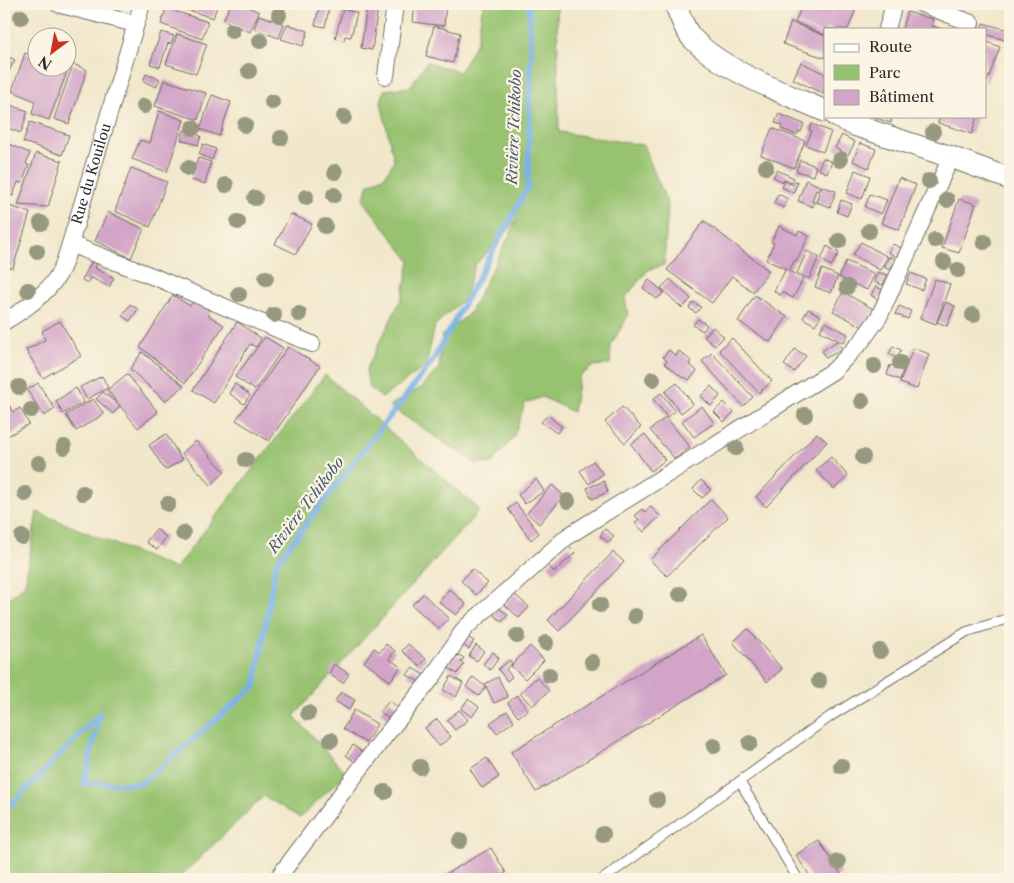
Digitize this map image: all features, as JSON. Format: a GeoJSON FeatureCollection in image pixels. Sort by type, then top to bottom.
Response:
{"type":"FeatureCollection","features":[{"type":"Feature","properties":{"kind":"street"},"geometry":{"type":"LineString","coordinates":[[58,4],[135,24]]}},
{"type":"Feature","properties":{"kind":"street","name":"Rue du Kouilou"},"geometry":{"type":"LineString","coordinates":[[4,322],[24,310],[40,296],[60,273],[142,4]]}},
{"type":"Feature","properties":{"kind":"street"},"geometry":{"type":"LineString","coordinates":[[386,76],[395,4]]}},
{"type":"Feature","properties":{"kind":"street"},"geometry":{"type":"LineString","coordinates":[[675,4],[690,37],[713,56],[761,82],[824,112]]}},
{"type":"Feature","properties":{"kind":"street"},"geometry":{"type":"LineString","coordinates":[[887,28],[894,4]]}},
{"type":"Feature","properties":{"kind":"street"},"geometry":{"type":"LineString","coordinates":[[922,4],[971,23]]}},
{"type":"Feature","properties":{"kind":"street"},"geometry":{"type":"LineString","coordinates":[[849,119],[1010,179]]}},
{"type":"Feature","properties":{"kind":"street"},"geometry":{"type":"LineString","coordinates":[[277,879],[385,736],[432,678],[465,628],[568,536],[833,371],[854,349],[879,317],[951,157]]}},
{"type":"Feature","properties":{"kind":"street"},"geometry":{"type":"LineString","coordinates":[[70,244],[157,278],[312,344]]}},
{"type":"Feature","properties":{"kind":"lane"},"geometry":{"type":"LineString","coordinates":[[603,879],[831,716],[966,632],[1010,618]]}},
{"type":"Feature","properties":{"kind":"lane"},"geometry":{"type":"LineString","coordinates":[[740,782],[798,879]]}},
{"type":"Feature","properties":{"kind":"green space"},"geometry":{"type":"Polygon","coordinates":[[[483,4],[557,4],[559,132],[643,145],[668,205],[664,265],[648,270],[625,298],[628,316],[611,345],[610,364],[593,366],[579,377],[573,412],[542,397],[525,403],[514,437],[491,464],[475,463],[389,406],[421,388],[439,368],[442,335],[469,314],[517,221],[475,265],[464,299],[435,325],[426,366],[382,398],[369,387],[366,370],[402,297],[410,261],[363,200],[369,184],[385,176],[394,161],[381,102],[384,90],[410,87],[427,62],[460,72],[477,41],[483,4]]]}},
{"type":"Feature","properties":{"kind":"green space"},"geometry":{"type":"Polygon","coordinates":[[[325,375],[480,510],[294,716],[346,773],[300,818],[264,796],[185,872],[174,879],[4,879],[4,603],[25,584],[37,512],[175,569],[325,375]]]}},
{"type":"Feature","properties":{"kind":"building"},"geometry":{"type":"Polygon","coordinates":[[[168,4],[218,4],[213,18],[168,4]]]}},
{"type":"Feature","properties":{"kind":"building"},"geometry":{"type":"Polygon","coordinates":[[[231,4],[241,4],[259,12],[250,32],[223,20],[231,4]]]}},
{"type":"Feature","properties":{"kind":"building"},"geometry":{"type":"Polygon","coordinates":[[[320,4],[330,4],[325,27],[315,25],[320,4]]]}},
{"type":"Feature","properties":{"kind":"building"},"geometry":{"type":"Polygon","coordinates":[[[415,4],[446,4],[444,26],[413,22],[415,4]]]}},
{"type":"Feature","properties":{"kind":"building"},"geometry":{"type":"Polygon","coordinates":[[[803,4],[819,4],[831,11],[834,4],[858,4],[848,28],[824,28],[824,35],[795,22],[803,4]]]}},
{"type":"Feature","properties":{"kind":"building"},"geometry":{"type":"Polygon","coordinates":[[[367,5],[378,7],[372,50],[361,48],[367,5]]]}},
{"type":"Feature","properties":{"kind":"building"},"geometry":{"type":"Polygon","coordinates":[[[166,8],[208,22],[202,39],[161,24],[166,8]]]}},
{"type":"Feature","properties":{"kind":"building"},"geometry":{"type":"Polygon","coordinates":[[[343,9],[357,13],[351,37],[345,36],[344,41],[335,38],[343,9]]]}},
{"type":"Feature","properties":{"kind":"building"},"geometry":{"type":"Polygon","coordinates":[[[907,12],[933,19],[931,25],[938,28],[902,28],[907,12]]]}},
{"type":"Feature","properties":{"kind":"building"},"geometry":{"type":"Polygon","coordinates":[[[259,15],[284,24],[279,38],[254,29],[259,15]]]}},
{"type":"Feature","properties":{"kind":"building"},"geometry":{"type":"Polygon","coordinates":[[[791,22],[824,36],[824,58],[783,44],[791,22]]]}},
{"type":"Feature","properties":{"kind":"building"},"geometry":{"type":"Polygon","coordinates":[[[983,23],[1008,30],[1005,40],[986,34],[986,28],[982,28],[983,23]]]}},
{"type":"Feature","properties":{"kind":"building"},"geometry":{"type":"Polygon","coordinates":[[[287,24],[308,31],[303,46],[281,39],[287,24]]]}},
{"type":"Feature","properties":{"kind":"building"},"geometry":{"type":"Polygon","coordinates":[[[434,26],[460,33],[453,63],[426,56],[434,26]]]}},
{"type":"Feature","properties":{"kind":"building"},"geometry":{"type":"Polygon","coordinates":[[[161,32],[174,36],[171,44],[168,43],[160,67],[150,64],[161,32]]]}},
{"type":"Feature","properties":{"kind":"building"},"geometry":{"type":"Polygon","coordinates":[[[177,34],[207,44],[196,74],[166,64],[177,34]]]}},
{"type":"Feature","properties":{"kind":"building"},"geometry":{"type":"Polygon","coordinates":[[[986,41],[1000,47],[986,82],[986,41]]]}},
{"type":"Feature","properties":{"kind":"building"},"geometry":{"type":"Polygon","coordinates":[[[25,53],[28,54],[28,78],[65,78],[49,120],[32,114],[35,101],[12,91],[25,53]]]}},
{"type":"Feature","properties":{"kind":"building"},"geometry":{"type":"Polygon","coordinates":[[[5,55],[15,60],[9,71],[4,68],[5,55]]]}},
{"type":"Feature","properties":{"kind":"building"},"geometry":{"type":"Polygon","coordinates":[[[801,62],[824,74],[824,94],[793,79],[801,62]]]}},
{"type":"Feature","properties":{"kind":"building"},"geometry":{"type":"Polygon","coordinates":[[[78,66],[87,70],[69,124],[54,119],[68,78],[78,78],[78,66]]]}},
{"type":"Feature","properties":{"kind":"building"},"geometry":{"type":"Polygon","coordinates":[[[146,74],[160,79],[156,87],[143,81],[146,74]]]}},
{"type":"Feature","properties":{"kind":"building"},"geometry":{"type":"Polygon","coordinates":[[[164,80],[206,93],[198,120],[155,106],[164,80]]]}},
{"type":"Feature","properties":{"kind":"building"},"geometry":{"type":"Polygon","coordinates":[[[212,95],[231,102],[219,136],[200,129],[212,95]]]}},
{"type":"Feature","properties":{"kind":"building"},"geometry":{"type":"Polygon","coordinates":[[[4,103],[28,111],[21,133],[4,127],[4,103]]]}},
{"type":"Feature","properties":{"kind":"building"},"geometry":{"type":"Polygon","coordinates":[[[159,111],[184,120],[167,172],[132,159],[140,140],[150,143],[159,111]]]}},
{"type":"Feature","properties":{"kind":"building"},"geometry":{"type":"Polygon","coordinates":[[[779,114],[804,124],[801,132],[799,131],[797,135],[781,129],[782,125],[775,123],[779,114]]]}},
{"type":"Feature","properties":{"kind":"building"},"geometry":{"type":"Polygon","coordinates":[[[876,118],[892,118],[891,123],[876,118]]]}},
{"type":"Feature","properties":{"kind":"building"},"geometry":{"type":"Polygon","coordinates":[[[939,118],[976,118],[972,134],[938,123],[939,118]]]}},
{"type":"Feature","properties":{"kind":"building"},"geometry":{"type":"Polygon","coordinates":[[[30,122],[69,135],[62,155],[23,142],[30,122]]]}},
{"type":"Feature","properties":{"kind":"building"},"geometry":{"type":"Polygon","coordinates":[[[812,124],[831,132],[823,152],[806,145],[812,131],[809,130],[812,124]]]}},
{"type":"Feature","properties":{"kind":"building"},"geometry":{"type":"Polygon","coordinates":[[[772,128],[805,141],[794,168],[761,155],[772,128]]]}},
{"type":"Feature","properties":{"kind":"building"},"geometry":{"type":"Polygon","coordinates":[[[184,130],[201,136],[198,145],[181,140],[184,130]]]}},
{"type":"Feature","properties":{"kind":"building"},"geometry":{"type":"Polygon","coordinates":[[[842,135],[855,142],[848,155],[835,148],[842,135]]]}},
{"type":"Feature","properties":{"kind":"building"},"geometry":{"type":"Polygon","coordinates":[[[4,142],[30,153],[26,164],[29,165],[22,183],[18,182],[13,196],[4,192],[4,142]]]}},
{"type":"Feature","properties":{"kind":"building"},"geometry":{"type":"Polygon","coordinates":[[[860,143],[876,149],[869,168],[853,161],[860,143]]]}},
{"type":"Feature","properties":{"kind":"building"},"geometry":{"type":"Polygon","coordinates":[[[203,144],[216,149],[212,160],[199,154],[203,144]]]}},
{"type":"Feature","properties":{"kind":"building"},"geometry":{"type":"Polygon","coordinates":[[[36,153],[62,161],[48,207],[18,205],[36,153]]]}},
{"type":"Feature","properties":{"kind":"building"},"geometry":{"type":"Polygon","coordinates":[[[198,158],[211,162],[205,184],[191,180],[198,158]]]}},
{"type":"Feature","properties":{"kind":"building"},"geometry":{"type":"Polygon","coordinates":[[[823,158],[832,162],[827,173],[818,169],[823,158]]]}},
{"type":"Feature","properties":{"kind":"building"},"geometry":{"type":"Polygon","coordinates":[[[800,160],[816,166],[813,176],[796,171],[800,160]]]}},
{"type":"Feature","properties":{"kind":"building"},"geometry":{"type":"Polygon","coordinates":[[[131,168],[167,182],[150,227],[115,211],[131,168]]]}},
{"type":"Feature","properties":{"kind":"building"},"geometry":{"type":"Polygon","coordinates":[[[777,170],[794,178],[791,183],[784,180],[783,182],[773,177],[777,170]]]}},
{"type":"Feature","properties":{"kind":"building"},"geometry":{"type":"Polygon","coordinates":[[[855,170],[870,176],[862,199],[847,193],[855,170]]]}},
{"type":"Feature","properties":{"kind":"building"},"geometry":{"type":"Polygon","coordinates":[[[899,178],[916,185],[899,230],[881,223],[899,178]]]}},
{"type":"Feature","properties":{"kind":"building"},"geometry":{"type":"Polygon","coordinates":[[[806,180],[820,186],[818,191],[816,190],[812,201],[814,201],[813,207],[798,201],[806,180]]]}},
{"type":"Feature","properties":{"kind":"building"},"geometry":{"type":"Polygon","coordinates":[[[785,181],[793,185],[795,181],[798,182],[793,193],[782,187],[785,181]]]}},
{"type":"Feature","properties":{"kind":"building"},"geometry":{"type":"Polygon","coordinates":[[[821,186],[836,191],[830,207],[816,202],[821,186]]]}},
{"type":"Feature","properties":{"kind":"building"},"geometry":{"type":"Polygon","coordinates":[[[778,194],[788,199],[784,208],[774,203],[778,194]]]}},
{"type":"Feature","properties":{"kind":"building"},"geometry":{"type":"Polygon","coordinates":[[[870,194],[887,200],[881,214],[865,207],[870,194]]]}},
{"type":"Feature","properties":{"kind":"building"},"geometry":{"type":"Polygon","coordinates":[[[959,199],[976,204],[959,253],[942,248],[959,199]]]}},
{"type":"Feature","properties":{"kind":"building"},"geometry":{"type":"Polygon","coordinates":[[[841,200],[852,204],[847,216],[837,212],[841,200]]]}},
{"type":"Feature","properties":{"kind":"building"},"geometry":{"type":"Polygon","coordinates":[[[4,204],[30,213],[13,268],[7,267],[4,274],[4,204]]]}},
{"type":"Feature","properties":{"kind":"building"},"geometry":{"type":"Polygon","coordinates":[[[108,212],[144,229],[131,258],[95,241],[108,212]]]}},
{"type":"Feature","properties":{"kind":"building"},"geometry":{"type":"Polygon","coordinates":[[[291,214],[312,224],[296,254],[275,244],[291,214]]]}},
{"type":"Feature","properties":{"kind":"building"},"geometry":{"type":"Polygon","coordinates":[[[704,221],[769,271],[753,292],[732,276],[712,303],[667,270],[704,221]]]}},
{"type":"Feature","properties":{"kind":"building"},"geometry":{"type":"Polygon","coordinates":[[[779,226],[797,235],[799,231],[809,236],[789,271],[803,279],[793,298],[782,292],[780,295],[774,291],[786,269],[766,260],[774,243],[771,242],[779,226]]]}},
{"type":"Feature","properties":{"kind":"building"},"geometry":{"type":"Polygon","coordinates":[[[861,242],[888,257],[880,270],[853,255],[861,242]]]}},
{"type":"Feature","properties":{"kind":"building"},"geometry":{"type":"Polygon","coordinates":[[[893,244],[901,248],[896,257],[888,252],[893,244]]]}},
{"type":"Feature","properties":{"kind":"building"},"geometry":{"type":"Polygon","coordinates":[[[827,246],[839,253],[831,266],[821,259],[827,246]]]}},
{"type":"Feature","properties":{"kind":"building"},"geometry":{"type":"Polygon","coordinates":[[[807,251],[819,257],[809,279],[797,273],[807,251]]]}},
{"type":"Feature","properties":{"kind":"building"},"geometry":{"type":"Polygon","coordinates":[[[890,256],[896,260],[889,270],[884,267],[890,256]]]}},
{"type":"Feature","properties":{"kind":"building"},"geometry":{"type":"Polygon","coordinates":[[[92,261],[97,264],[95,268],[114,278],[109,287],[90,277],[88,283],[82,280],[92,261]]]}},
{"type":"Feature","properties":{"kind":"building"},"geometry":{"type":"Polygon","coordinates":[[[846,261],[875,274],[867,290],[839,277],[846,261]]]}},
{"type":"Feature","properties":{"kind":"building"},"geometry":{"type":"Polygon","coordinates":[[[822,269],[838,276],[831,293],[815,287],[822,269]]]}},
{"type":"Feature","properties":{"kind":"building"},"geometry":{"type":"Polygon","coordinates":[[[878,272],[887,275],[883,285],[874,282],[878,272]]]}},
{"type":"Feature","properties":{"kind":"building"},"geometry":{"type":"Polygon","coordinates":[[[911,273],[926,279],[922,290],[906,284],[911,273]]]}},
{"type":"Feature","properties":{"kind":"building"},"geometry":{"type":"Polygon","coordinates":[[[670,279],[691,299],[682,308],[661,288],[670,279]]]}},
{"type":"Feature","properties":{"kind":"building"},"geometry":{"type":"Polygon","coordinates":[[[935,279],[950,284],[936,324],[920,318],[935,279]]]}},
{"type":"Feature","properties":{"kind":"building"},"geometry":{"type":"Polygon","coordinates":[[[649,280],[664,292],[657,299],[643,288],[649,280]]]}},
{"type":"Feature","properties":{"kind":"building"},"geometry":{"type":"Polygon","coordinates":[[[876,286],[884,291],[878,300],[871,295],[876,286]]]}},
{"type":"Feature","properties":{"kind":"building"},"geometry":{"type":"Polygon","coordinates":[[[843,292],[875,310],[865,328],[833,311],[843,292]]]}},
{"type":"Feature","properties":{"kind":"building"},"geometry":{"type":"Polygon","coordinates":[[[173,295],[190,306],[194,300],[210,311],[208,315],[224,325],[185,383],[140,347],[173,295]]]}},
{"type":"Feature","properties":{"kind":"building"},"geometry":{"type":"Polygon","coordinates":[[[755,295],[787,317],[770,342],[738,321],[755,295]]]}},
{"type":"Feature","properties":{"kind":"building"},"geometry":{"type":"Polygon","coordinates":[[[693,302],[701,307],[696,313],[689,308],[693,302]]]}},
{"type":"Feature","properties":{"kind":"building"},"geometry":{"type":"Polygon","coordinates":[[[946,302],[955,306],[947,326],[937,322],[946,302]]]}},
{"type":"Feature","properties":{"kind":"building"},"geometry":{"type":"Polygon","coordinates":[[[130,304],[138,309],[130,321],[122,316],[130,304]]]}},
{"type":"Feature","properties":{"kind":"building"},"geometry":{"type":"Polygon","coordinates":[[[899,306],[911,311],[908,319],[895,314],[899,306]]]}},
{"type":"Feature","properties":{"kind":"building"},"geometry":{"type":"Polygon","coordinates":[[[808,309],[821,316],[815,325],[803,318],[808,309]]]}},
{"type":"Feature","properties":{"kind":"building"},"geometry":{"type":"Polygon","coordinates":[[[698,319],[707,325],[703,331],[693,325],[698,319]]]}},
{"type":"Feature","properties":{"kind":"building"},"geometry":{"type":"Polygon","coordinates":[[[60,321],[81,356],[43,378],[26,350],[45,340],[42,331],[60,321]]]}},
{"type":"Feature","properties":{"kind":"building"},"geometry":{"type":"Polygon","coordinates":[[[237,322],[261,338],[256,347],[250,344],[214,403],[193,390],[237,322]]]}},
{"type":"Feature","properties":{"kind":"building"},"geometry":{"type":"Polygon","coordinates":[[[825,322],[848,334],[843,343],[820,331],[825,322]]]}},
{"type":"Feature","properties":{"kind":"building"},"geometry":{"type":"Polygon","coordinates":[[[713,327],[724,337],[715,346],[704,337],[713,327]]]}},
{"type":"Feature","properties":{"kind":"building"},"geometry":{"type":"Polygon","coordinates":[[[265,337],[283,348],[255,390],[235,377],[265,337]]]}},
{"type":"Feature","properties":{"kind":"building"},"geometry":{"type":"Polygon","coordinates":[[[732,338],[772,381],[759,393],[719,350],[732,338]]]}},
{"type":"Feature","properties":{"kind":"building"},"geometry":{"type":"Polygon","coordinates":[[[837,341],[842,349],[826,358],[822,351],[837,341]]]}},
{"type":"Feature","properties":{"kind":"building"},"geometry":{"type":"Polygon","coordinates":[[[893,346],[901,350],[897,358],[889,354],[893,346]]]}},
{"type":"Feature","properties":{"kind":"building"},"geometry":{"type":"Polygon","coordinates":[[[288,347],[320,366],[269,441],[236,420],[288,347]]]}},
{"type":"Feature","properties":{"kind":"building"},"geometry":{"type":"Polygon","coordinates":[[[913,348],[929,354],[917,389],[900,383],[913,348]]]}},
{"type":"Feature","properties":{"kind":"building"},"geometry":{"type":"Polygon","coordinates":[[[795,349],[806,356],[794,372],[784,365],[795,349]]]}},
{"type":"Feature","properties":{"kind":"building"},"geometry":{"type":"Polygon","coordinates":[[[669,350],[676,356],[679,351],[691,361],[689,364],[697,371],[689,380],[685,377],[683,378],[664,363],[667,361],[663,357],[669,350]]]}},
{"type":"Feature","properties":{"kind":"building"},"geometry":{"type":"Polygon","coordinates":[[[142,352],[184,386],[165,401],[130,369],[142,352]]]}},
{"type":"Feature","properties":{"kind":"building"},"geometry":{"type":"Polygon","coordinates":[[[712,353],[753,397],[743,406],[702,361],[712,353]]]}},
{"type":"Feature","properties":{"kind":"building"},"geometry":{"type":"Polygon","coordinates":[[[890,365],[903,370],[900,380],[887,375],[890,365]]]}},
{"type":"Feature","properties":{"kind":"building"},"geometry":{"type":"Polygon","coordinates":[[[127,374],[158,412],[138,428],[107,390],[127,374]]]}},
{"type":"Feature","properties":{"kind":"building"},"geometry":{"type":"Polygon","coordinates":[[[102,376],[108,388],[87,399],[80,387],[102,376]]]}},
{"type":"Feature","properties":{"kind":"building"},"geometry":{"type":"Polygon","coordinates":[[[38,383],[55,409],[44,416],[27,390],[38,383]]]}},
{"type":"Feature","properties":{"kind":"building"},"geometry":{"type":"Polygon","coordinates":[[[677,383],[693,404],[681,413],[665,392],[677,383]]]}},
{"type":"Feature","properties":{"kind":"building"},"geometry":{"type":"Polygon","coordinates":[[[235,384],[250,395],[244,404],[229,393],[235,384]]]}},
{"type":"Feature","properties":{"kind":"building"},"geometry":{"type":"Polygon","coordinates":[[[711,386],[720,396],[711,406],[701,396],[711,386]]]}},
{"type":"Feature","properties":{"kind":"building"},"geometry":{"type":"Polygon","coordinates":[[[76,388],[84,402],[63,414],[56,401],[76,388]]]}},
{"type":"Feature","properties":{"kind":"building"},"geometry":{"type":"Polygon","coordinates":[[[103,392],[120,406],[113,414],[96,399],[103,392]]]}},
{"type":"Feature","properties":{"kind":"building"},"geometry":{"type":"Polygon","coordinates":[[[661,393],[675,411],[667,417],[653,399],[661,393]]]}},
{"type":"Feature","properties":{"kind":"building"},"geometry":{"type":"Polygon","coordinates":[[[93,399],[104,414],[76,431],[66,415],[93,399]]]}},
{"type":"Feature","properties":{"kind":"building"},"geometry":{"type":"Polygon","coordinates":[[[7,401],[13,412],[20,408],[29,424],[4,438],[4,403],[7,401]]]}},
{"type":"Feature","properties":{"kind":"building"},"geometry":{"type":"Polygon","coordinates":[[[724,402],[734,412],[724,422],[714,412],[724,402]]]}},
{"type":"Feature","properties":{"kind":"building"},"geometry":{"type":"Polygon","coordinates":[[[702,406],[714,423],[694,437],[682,421],[702,406]]]}},
{"type":"Feature","properties":{"kind":"building"},"geometry":{"type":"Polygon","coordinates":[[[622,407],[641,427],[625,443],[605,422],[622,407]]]}},
{"type":"Feature","properties":{"kind":"building"},"geometry":{"type":"Polygon","coordinates":[[[548,415],[562,427],[557,433],[541,422],[548,415]]]}},
{"type":"Feature","properties":{"kind":"building"},"geometry":{"type":"Polygon","coordinates":[[[666,417],[690,447],[675,459],[650,430],[666,417]]]}},
{"type":"Feature","properties":{"kind":"building"},"geometry":{"type":"Polygon","coordinates":[[[817,433],[827,442],[766,507],[756,497],[817,433]]]}},
{"type":"Feature","properties":{"kind":"building"},"geometry":{"type":"Polygon","coordinates":[[[166,434],[182,460],[165,470],[149,445],[166,434]]]}},
{"type":"Feature","properties":{"kind":"building"},"geometry":{"type":"Polygon","coordinates":[[[645,434],[665,460],[651,471],[631,444],[645,434]]]}},
{"type":"Feature","properties":{"kind":"building"},"geometry":{"type":"Polygon","coordinates":[[[196,441],[225,472],[211,485],[182,453],[196,441]]]}},
{"type":"Feature","properties":{"kind":"building"},"geometry":{"type":"Polygon","coordinates":[[[831,457],[848,476],[834,489],[816,470],[831,457]]]}},
{"type":"Feature","properties":{"kind":"building"},"geometry":{"type":"Polygon","coordinates":[[[593,461],[603,474],[589,484],[580,471],[593,461]]]}},
{"type":"Feature","properties":{"kind":"building"},"geometry":{"type":"Polygon","coordinates":[[[536,479],[544,491],[525,504],[518,495],[536,479]]]}},
{"type":"Feature","properties":{"kind":"building"},"geometry":{"type":"Polygon","coordinates":[[[701,480],[711,490],[702,498],[693,489],[701,480]]]}},
{"type":"Feature","properties":{"kind":"building"},"geometry":{"type":"Polygon","coordinates":[[[604,481],[608,492],[592,499],[587,488],[604,481]]]}},
{"type":"Feature","properties":{"kind":"building"},"geometry":{"type":"Polygon","coordinates":[[[552,485],[564,496],[539,524],[527,513],[552,485]]]}},
{"type":"Feature","properties":{"kind":"building"},"geometry":{"type":"Polygon","coordinates":[[[711,499],[728,517],[667,576],[650,560],[711,499]]]}},
{"type":"Feature","properties":{"kind":"building"},"geometry":{"type":"Polygon","coordinates":[[[516,503],[539,533],[531,540],[508,509],[516,503]]]}},
{"type":"Feature","properties":{"kind":"building"},"geometry":{"type":"Polygon","coordinates":[[[650,506],[660,516],[644,532],[635,523],[639,519],[635,516],[642,509],[645,512],[650,506]]]}},
{"type":"Feature","properties":{"kind":"building"},"geometry":{"type":"Polygon","coordinates":[[[156,529],[166,537],[157,550],[146,542],[156,529]]]}},
{"type":"Feature","properties":{"kind":"building"},"geometry":{"type":"Polygon","coordinates":[[[605,529],[614,536],[609,543],[600,536],[605,529]]]}},
{"type":"Feature","properties":{"kind":"building"},"geometry":{"type":"Polygon","coordinates":[[[568,546],[575,553],[554,572],[548,565],[568,546]]]}},
{"type":"Feature","properties":{"kind":"building"},"geometry":{"type":"Polygon","coordinates":[[[613,552],[624,562],[559,631],[548,620],[613,552]]]}},
{"type":"Feature","properties":{"kind":"building"},"geometry":{"type":"Polygon","coordinates":[[[472,569],[488,583],[476,595],[461,581],[472,569]]]}},
{"type":"Feature","properties":{"kind":"building"},"geometry":{"type":"Polygon","coordinates":[[[449,589],[466,604],[456,615],[439,602],[449,589]]]}},
{"type":"Feature","properties":{"kind":"building"},"geometry":{"type":"Polygon","coordinates":[[[423,594],[449,618],[439,629],[412,605],[423,594]]]}},
{"type":"Feature","properties":{"kind":"building"},"geometry":{"type":"Polygon","coordinates":[[[514,594],[529,607],[519,618],[504,604],[514,594]]]}},
{"type":"Feature","properties":{"kind":"building"},"geometry":{"type":"Polygon","coordinates":[[[499,608],[508,615],[502,622],[493,614],[499,608]]]}},
{"type":"Feature","properties":{"kind":"building"},"geometry":{"type":"Polygon","coordinates":[[[748,629],[782,669],[767,682],[733,642],[748,629]]]}},
{"type":"Feature","properties":{"kind":"building"},"geometry":{"type":"Polygon","coordinates":[[[701,635],[726,675],[536,792],[511,752],[701,635]]]}},
{"type":"Feature","properties":{"kind":"building"},"geometry":{"type":"Polygon","coordinates":[[[466,636],[474,641],[469,649],[461,644],[466,636]]]}},
{"type":"Feature","properties":{"kind":"building"},"geometry":{"type":"Polygon","coordinates":[[[386,644],[395,651],[389,659],[401,667],[390,681],[364,662],[374,648],[380,652],[386,644]]]}},
{"type":"Feature","properties":{"kind":"building"},"geometry":{"type":"Polygon","coordinates":[[[408,644],[426,659],[420,666],[402,651],[408,644]]]}},
{"type":"Feature","properties":{"kind":"building"},"geometry":{"type":"Polygon","coordinates":[[[476,645],[484,651],[477,661],[469,656],[476,645]]]}},
{"type":"Feature","properties":{"kind":"building"},"geometry":{"type":"Polygon","coordinates":[[[530,646],[544,660],[525,679],[511,666],[530,646]]]}},
{"type":"Feature","properties":{"kind":"building"},"geometry":{"type":"Polygon","coordinates":[[[493,652],[499,658],[490,670],[483,664],[493,652]]]}},
{"type":"Feature","properties":{"kind":"building"},"geometry":{"type":"Polygon","coordinates":[[[459,655],[464,658],[461,662],[464,664],[457,674],[446,666],[454,656],[457,657],[459,655]]]}},
{"type":"Feature","properties":{"kind":"building"},"geometry":{"type":"Polygon","coordinates":[[[510,660],[512,664],[506,669],[512,677],[507,681],[498,669],[510,660]]]}},
{"type":"Feature","properties":{"kind":"building"},"geometry":{"type":"Polygon","coordinates":[[[334,664],[349,674],[343,683],[329,674],[334,664]]]}},
{"type":"Feature","properties":{"kind":"building"},"geometry":{"type":"Polygon","coordinates":[[[412,668],[428,677],[423,684],[407,675],[412,668]]]}},
{"type":"Feature","properties":{"kind":"building"},"geometry":{"type":"Polygon","coordinates":[[[451,676],[463,683],[456,697],[443,690],[451,676]]]}},
{"type":"Feature","properties":{"kind":"building"},"geometry":{"type":"Polygon","coordinates":[[[473,677],[486,687],[479,696],[466,687],[473,677]]]}},
{"type":"Feature","properties":{"kind":"building"},"geometry":{"type":"Polygon","coordinates":[[[498,677],[508,697],[494,703],[485,684],[498,677]]]}},
{"type":"Feature","properties":{"kind":"building"},"geometry":{"type":"Polygon","coordinates":[[[537,677],[549,691],[532,706],[520,693],[537,677]]]}},
{"type":"Feature","properties":{"kind":"building"},"geometry":{"type":"Polygon","coordinates":[[[341,692],[355,700],[349,710],[335,701],[341,692]]]}},
{"type":"Feature","properties":{"kind":"building"},"geometry":{"type":"Polygon","coordinates":[[[517,695],[528,710],[518,717],[508,703],[517,695]]]}},
{"type":"Feature","properties":{"kind":"building"},"geometry":{"type":"Polygon","coordinates":[[[468,699],[479,707],[472,717],[461,709],[468,699]]]}},
{"type":"Feature","properties":{"kind":"building"},"geometry":{"type":"Polygon","coordinates":[[[389,701],[401,709],[392,721],[380,712],[389,701]]]}},
{"type":"Feature","properties":{"kind":"building"},"geometry":{"type":"Polygon","coordinates":[[[354,710],[377,724],[366,743],[343,729],[354,710]]]}},
{"type":"Feature","properties":{"kind":"building"},"geometry":{"type":"Polygon","coordinates":[[[459,710],[468,720],[455,730],[447,720],[459,710]]]}},
{"type":"Feature","properties":{"kind":"building"},"geometry":{"type":"Polygon","coordinates":[[[507,711],[514,721],[497,733],[490,723],[507,711]]]}},
{"type":"Feature","properties":{"kind":"building"},"geometry":{"type":"Polygon","coordinates":[[[437,719],[451,737],[439,746],[425,728],[437,719]]]}},
{"type":"Feature","properties":{"kind":"building"},"geometry":{"type":"Polygon","coordinates":[[[353,745],[369,757],[361,767],[346,755],[353,745]]]}},
{"type":"Feature","properties":{"kind":"building"},"geometry":{"type":"Polygon","coordinates":[[[487,758],[499,777],[482,788],[470,769],[487,758]]]}},
{"type":"Feature","properties":{"kind":"building"},"geometry":{"type":"Polygon","coordinates":[[[819,841],[841,874],[833,879],[812,879],[796,855],[819,841]]]}},
{"type":"Feature","properties":{"kind":"building"},"geometry":{"type":"Polygon","coordinates":[[[491,848],[506,873],[496,879],[437,879],[491,848]]]}},
{"type":"Feature","properties":{"kind":"waterway","name":"Rivière Tchikobo"},"geometry":{"type":"LineString","coordinates":[[4,812],[100,714],[84,783],[141,784],[255,686],[276,563],[432,362],[528,187],[531,52],[529,4]]}}]}
